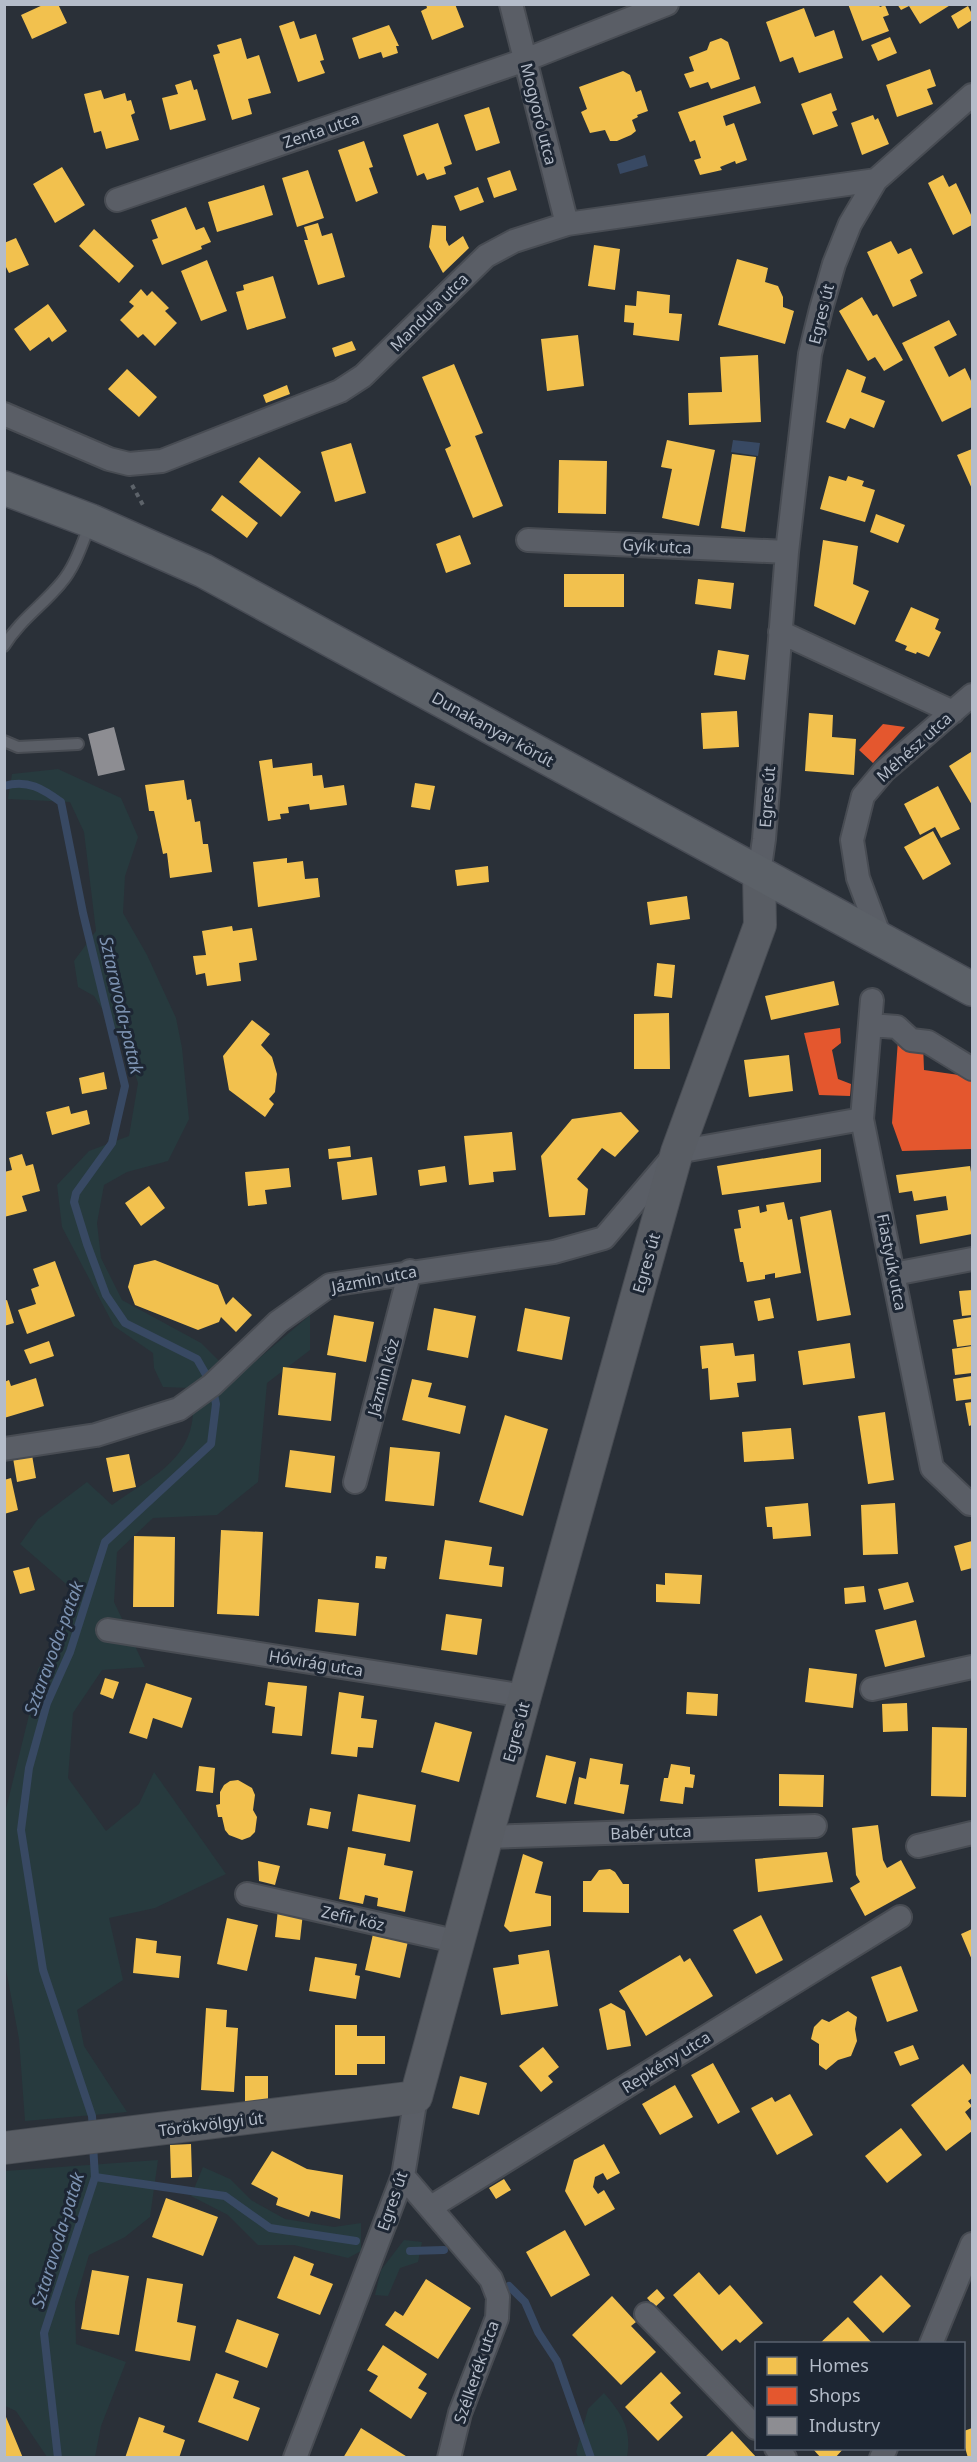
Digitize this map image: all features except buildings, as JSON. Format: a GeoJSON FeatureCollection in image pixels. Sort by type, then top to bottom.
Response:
{"type":"FeatureCollection","features":[{"type":"Feature","properties":{"kind":"main road","name":"Dunakanyar körút"},"geometry":{"type":"LineString","coordinates":[[4,488],[91,521],[204,571],[972,989]]}},
{"type":"Feature","properties":{"kind":"street","name":"Mogyoró utca"},"geometry":{"type":"LineString","coordinates":[[511,4],[567,224]]}},
{"type":"Feature","properties":{"kind":"street","name":"Zenta utca"},"geometry":{"type":"LineString","coordinates":[[117,200],[525,60],[667,4]]}},
{"type":"Feature","properties":{"kind":"street","name":"Egres út"},"geometry":{"type":"LineString","coordinates":[[294,2457],[403,2176],[416,2097],[677,1152],[760,925],[759,874],[764,838],[787,552],[810,354],[821,309],[834,264],[850,224],[876,180],[972,95]]}},
{"type":"Feature","properties":{"kind":"street","name":"Mandula utca"},"geometry":{"type":"LineString","coordinates":[[4,414],[109,459],[129,464],[162,461],[340,391],[363,376],[486,256],[514,241],[567,224],[876,180]]}},
{"type":"Feature","properties":{"kind":"street","name":"Gyík utca"},"geometry":{"type":"LineString","coordinates":[[528,540],[787,552]]}},
{"type":"Feature","properties":{"kind":"street"},"geometry":{"type":"LineString","coordinates":[[780,632],[953,712]]}},
{"type":"Feature","properties":{"kind":"street","name":"Méhész utca"},"geometry":{"type":"LineString","coordinates":[[882,942],[858,878],[852,840],[863,796],[884,771],[972,694]]}},
{"type":"Feature","properties":{"kind":"street","name":"Fiastyúk utca"},"geometry":{"type":"LineString","coordinates":[[872,1000],[862,1119],[932,1468],[972,1504]]}},
{"type":"Feature","properties":{"kind":"street"},"geometry":{"type":"LineString","coordinates":[[870,1025],[897,1027],[911,1040],[928,1042],[972,1069]]}},
{"type":"Feature","properties":{"kind":"street"},"geometry":{"type":"LineString","coordinates":[[677,1152],[862,1119]]}},
{"type":"Feature","properties":{"kind":"street","name":"Jázmin utca"},"geometry":{"type":"LineString","coordinates":[[4,1449],[96,1435],[179,1409],[212,1385],[278,1322],[330,1285],[410,1271],[554,1252],[604,1238],[677,1152]]}},
{"type":"Feature","properties":{"kind":"street"},"geometry":{"type":"LineString","coordinates":[[894,1274],[972,1259]]}},
{"type":"Feature","properties":{"kind":"street","name":"Jázmin köz"},"geometry":{"type":"LineString","coordinates":[[355,1482],[410,1271]]}},
{"type":"Feature","properties":{"kind":"street","name":"Hóvirág utca"},"geometry":{"type":"LineString","coordinates":[[108,1630],[525,1696]]}},
{"type":"Feature","properties":{"kind":"street"},"geometry":{"type":"LineString","coordinates":[[872,1689],[972,1667]]}},
{"type":"Feature","properties":{"kind":"street","name":"Babér utca"},"geometry":{"type":"LineString","coordinates":[[487,1838],[815,1826]]}},
{"type":"Feature","properties":{"kind":"street"},"geometry":{"type":"LineString","coordinates":[[918,1846],[972,1833]]}},
{"type":"Feature","properties":{"kind":"street","name":"Zefír köz"},"geometry":{"type":"LineString","coordinates":[[247,1894],[459,1942]]}},
{"type":"Feature","properties":{"kind":"street","name":"Repkény utca"},"geometry":{"type":"LineString","coordinates":[[431,2207],[900,1917]]}},
{"type":"Feature","properties":{"kind":"street","name":"Törökvölgyi út"},"geometry":{"type":"LineString","coordinates":[[4,2148],[416,2097]]}},
{"type":"Feature","properties":{"kind":"street","name":"Szélkerék utca"},"geometry":{"type":"LineString","coordinates":[[403,2176],[491,2278],[498,2297],[496,2318],[460,2413],[449,2457]]}},
{"type":"Feature","properties":{"kind":"street"},"geometry":{"type":"LineString","coordinates":[[932,2342],[972,2244]]}},
{"type":"Feature","properties":{"kind":"street"},"geometry":{"type":"LineString","coordinates":[[646,2314],[755,2427]]}},
{"type":"Feature","properties":{"kind":"lane"},"geometry":{"type":"LineString","coordinates":[[4,646],[12,632],[62,583],[91,521]]}},
{"type":"Feature","properties":{"kind":"lane"},"geometry":{"type":"LineString","coordinates":[[4,741],[18,747],[78,744]]}},
{"type":"Feature","properties":{"kind":"green space"},"geometry":{"type":"Polygon","coordinates":[[[58,769],[121,798],[138,837],[125,876],[123,913],[147,955],[176,1018],[182,1048],[189,1119],[168,1161],[127,1172],[104,1185],[97,1223],[101,1258],[122,1300],[201,1343],[221,1363],[190,1388],[163,1387],[154,1368],[153,1353],[114,1326],[62,1227],[57,1185],[89,1151],[129,1136],[138,1083],[126,1046],[94,996],[78,987],[74,961],[96,931],[84,832],[70,802],[8,799],[12,774],[58,769]]]}},
{"type":"Feature","properties":{"kind":"green space"},"geometry":{"type":"Polygon","coordinates":[[[310,1315],[310,1350],[267,1383],[258,1482],[217,1515],[153,1518],[117,1552],[114,1602],[145,1667],[102,1670],[73,1713],[68,1778],[106,1831],[139,1804],[154,1772],[226,1874],[155,1908],[109,1918],[123,1980],[77,2010],[84,2046],[127,2112],[25,2121],[19,2039],[5,1964],[6,1809],[38,1669],[62,1637],[73,1590],[20,1544],[38,1519],[87,1482],[112,1505],[165,1468],[184,1445],[190,1431],[193,1414],[310,1315]]]}},
{"type":"Feature","properties":{"kind":"green space"},"geometry":{"type":"Polygon","coordinates":[[[158,2160],[150,2217],[125,2237],[89,2255],[75,2302],[76,2344],[126,2362],[101,2426],[95,2457],[47,2457],[16,2411],[5,2406],[5,2171],[158,2160]]]}},
{"type":"Feature","properties":{"kind":"green space"},"geometry":{"type":"Polygon","coordinates":[[[203,2167],[230,2179],[251,2200],[285,2219],[334,2227],[361,2223],[361,2251],[348,2258],[294,2245],[258,2245],[228,2215],[191,2196],[203,2167]]]}},
{"type":"Feature","properties":{"kind":"green space"},"geometry":{"type":"Polygon","coordinates":[[[404,2240],[422,2242],[418,2262],[400,2268],[388,2296],[375,2295],[381,2270],[404,2240]]]}},
{"type":"Feature","properties":{"kind":"green space"},"geometry":{"type":"Polygon","coordinates":[[[604,2393],[621,2415],[627,2430],[627,2457],[578,2457],[576,2452],[588,2409],[604,2393]]]}},
{"type":"Feature","properties":{"kind":"water"},"geometry":{"type":"Polygon","coordinates":[[[645,155],[648,166],[620,174],[617,164],[645,155]]]}},
{"type":"Feature","properties":{"kind":"water"},"geometry":{"type":"Polygon","coordinates":[[[733,440],[760,443],[758,456],[731,452],[733,440]]]}},
{"type":"Feature","properties":{"kind":"waterway","name":"Sztaravoda-patak"},"geometry":{"type":"LineString","coordinates":[[4,786],[13,784],[35,786],[61,802],[83,913],[125,1086],[112,1143],[76,1193],[74,1202],[87,1244],[106,1295],[125,1323],[197,1359],[212,1385],[216,1404],[211,1444],[105,1542],[70,1652],[47,1703],[29,1768],[21,1830],[43,1970],[92,2116],[93,2130]]}},
{"type":"Feature","properties":{"kind":"waterway","name":"Sztaravoda-patak"},"geometry":{"type":"LineString","coordinates":[[58,2458],[44,2333],[95,2177],[93,2145]]}},
{"type":"Feature","properties":{"kind":"waterway"},"geometry":{"type":"LineString","coordinates":[[95,2177],[225,2196],[270,2228],[356,2241]]}},
{"type":"Feature","properties":{"kind":"waterway"},"geometry":{"type":"LineString","coordinates":[[410,2251],[444,2250]]}},
{"type":"Feature","properties":{"kind":"waterway"},"geometry":{"type":"LineString","coordinates":[[509,2286],[525,2302],[538,2332],[557,2361],[591,2458]]}}]}
